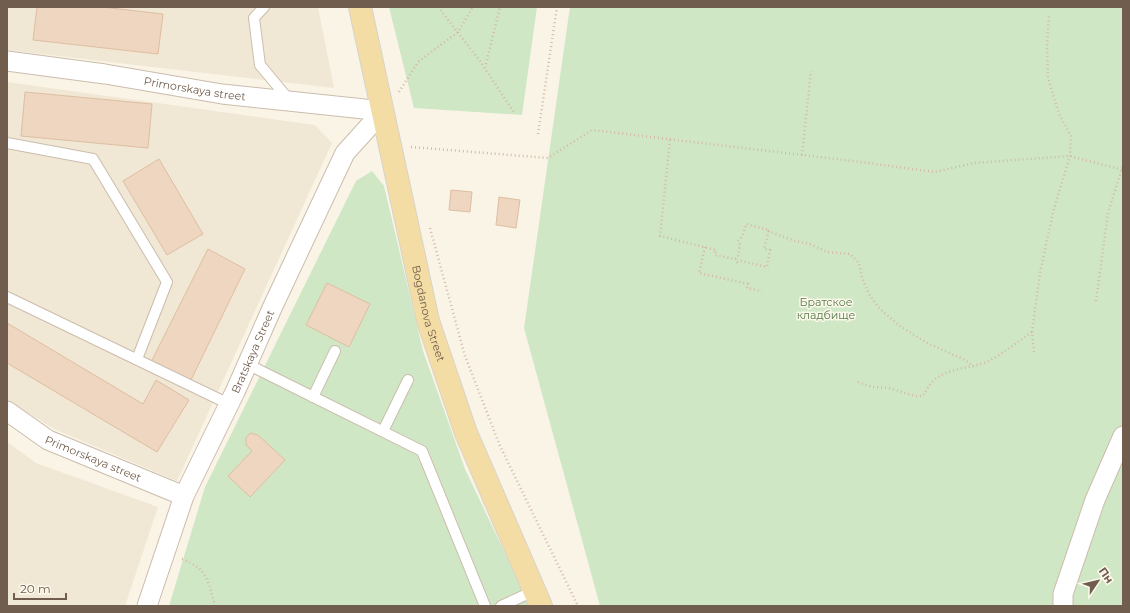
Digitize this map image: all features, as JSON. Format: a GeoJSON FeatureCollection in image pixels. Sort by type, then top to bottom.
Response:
{"type":"FeatureCollection","features":[{"type":"Feature","properties":{"kind":"main road","name":"Bogdanova Street"},"geometry":{"type":"LineString","coordinates":[[360,7],[392,105],[428,321],[466,433],[537,598]]}},
{"type":"Feature","properties":{"kind":"street","name":"Primorskaya street"},"geometry":{"type":"LineString","coordinates":[[7,61],[105,74],[222,94],[290,101],[392,105]]}},
{"type":"Feature","properties":{"kind":"street","name":"Bratskaya Street"},"geometry":{"type":"LineString","coordinates":[[147,606],[184,496],[229,404],[273,306],[346,153],[392,105]]}},
{"type":"Feature","properties":{"kind":"street","name":"Primorskaya street"},"geometry":{"type":"LineString","coordinates":[[7,411],[48,440],[184,496]]}},
{"type":"Feature","properties":{"kind":"street"},"geometry":{"type":"LineString","coordinates":[[1063,606],[1063,594],[1095,500],[1123,436]]}},
{"type":"Feature","properties":{"kind":"lane"},"geometry":{"type":"LineString","coordinates":[[264,7],[254,18],[260,65],[290,101]]}},
{"type":"Feature","properties":{"kind":"lane"},"geometry":{"type":"LineString","coordinates":[[7,143],[93,158],[167,282],[137,359]]}},
{"type":"Feature","properties":{"kind":"lane"},"geometry":{"type":"LineString","coordinates":[[7,297],[229,404]]}},
{"type":"Feature","properties":{"kind":"lane"},"geometry":{"type":"LineString","coordinates":[[313,397],[335,351]]}},
{"type":"Feature","properties":{"kind":"lane"},"geometry":{"type":"LineString","coordinates":[[247,364],[422,451],[485,606]]}},
{"type":"Feature","properties":{"kind":"lane"},"geometry":{"type":"LineString","coordinates":[[383,431],[408,380]]}},
{"type":"Feature","properties":{"kind":"lane"},"geometry":{"type":"LineString","coordinates":[[501,606],[537,598]]}},
{"type":"Feature","properties":{"kind":"path"},"geometry":{"type":"LineString","coordinates":[[438,7],[484,68],[515,114]]}},
{"type":"Feature","properties":{"kind":"path"},"geometry":{"type":"LineString","coordinates":[[392,105],[398,92],[418,62],[458,32],[473,7]]}},
{"type":"Feature","properties":{"kind":"path"},"geometry":{"type":"LineString","coordinates":[[484,68],[500,7]]}},
{"type":"Feature","properties":{"kind":"path"},"geometry":{"type":"LineString","coordinates":[[538,134],[557,7]]}},
{"type":"Feature","properties":{"kind":"path"},"geometry":{"type":"LineString","coordinates":[[1034,352],[1032,332],[1040,273],[1053,212],[1070,156],[1071,136],[1059,114],[1048,78],[1047,45],[1049,14]]}},
{"type":"Feature","properties":{"kind":"path"},"geometry":{"type":"LineString","coordinates":[[802,155],[811,71]]}},
{"type":"Feature","properties":{"kind":"path"},"geometry":{"type":"LineString","coordinates":[[397,86],[398,92]]}},
{"type":"Feature","properties":{"kind":"path"},"geometry":{"type":"LineString","coordinates":[[410,147],[548,158],[592,130],[935,172],[974,163],[1070,156],[1122,170]]}},
{"type":"Feature","properties":{"kind":"path"},"geometry":{"type":"LineString","coordinates":[[409,140],[412,155]]}},
{"type":"Feature","properties":{"kind":"path"},"geometry":{"type":"LineString","coordinates":[[670,140],[660,236],[716,250],[715,255],[734,259],[737,262],[741,261],[767,267],[770,250],[764,249],[768,232]]}},
{"type":"Feature","properties":{"kind":"path"},"geometry":{"type":"LineString","coordinates":[[1096,301],[1108,213],[1123,165]]}},
{"type":"Feature","properties":{"kind":"path"},"geometry":{"type":"LineString","coordinates":[[428,222],[465,356],[500,446],[578,606]]}},
{"type":"Feature","properties":{"kind":"path"},"geometry":{"type":"LineString","coordinates":[[734,259],[738,257],[740,245],[738,241],[742,237],[746,224],[810,244],[827,252],[850,254],[859,263],[862,278],[869,294],[878,307],[903,328],[927,343],[965,360],[974,366]]}},
{"type":"Feature","properties":{"kind":"path"},"geometry":{"type":"LineString","coordinates":[[705,247],[699,273],[748,284],[747,288],[762,291]]}},
{"type":"Feature","properties":{"kind":"path"},"geometry":{"type":"LineString","coordinates":[[858,382],[872,387],[889,388],[915,396],[923,396],[930,384],[938,377],[994,359],[1032,332]]}},
{"type":"Feature","properties":{"kind":"path"},"geometry":{"type":"LineString","coordinates":[[165,552],[195,564],[204,574],[211,590],[215,606]]}},
{"type":"Feature","properties":{"kind":"shaded area"},"geometry":{"type":"Polygon","coordinates":[[[7,7],[318,7],[334,88],[7,50],[7,7]]]}},
{"type":"Feature","properties":{"kind":"shaded area"},"geometry":{"type":"Polygon","coordinates":[[[7,82],[315,125],[332,143],[177,481],[54,429],[7,400],[7,82]]]}},
{"type":"Feature","properties":{"kind":"shaded area"},"geometry":{"type":"Polygon","coordinates":[[[7,442],[36,463],[158,507],[125,606],[7,606],[7,442]]]}},
{"type":"Feature","properties":{"kind":"green space"},"geometry":{"type":"Polygon","coordinates":[[[389,7],[537,7],[522,115],[414,108],[389,7]]]}},
{"type":"Feature","properties":{"kind":"green space","name":"Братское кладбище"},"geometry":{"type":"Polygon","coordinates":[[[570,7],[1123,7],[1123,606],[600,606],[524,328],[570,7]]]}},
{"type":"Feature","properties":{"kind":"green space"},"geometry":{"type":"Polygon","coordinates":[[[372,171],[384,186],[423,351],[465,469],[530,606],[169,606],[205,487],[356,181],[372,171]]]}},
{"type":"Feature","properties":{"kind":"building"},"geometry":{"type":"Polygon","coordinates":[[[37,7],[102,7],[163,14],[158,54],[33,40],[37,7]]]}},
{"type":"Feature","properties":{"kind":"building"},"geometry":{"type":"Polygon","coordinates":[[[25,92],[152,104],[148,148],[21,136],[25,92]]]}},
{"type":"Feature","properties":{"kind":"building"},"geometry":{"type":"Polygon","coordinates":[[[159,159],[203,234],[167,255],[123,181],[159,159]]]}},
{"type":"Feature","properties":{"kind":"building"},"geometry":{"type":"Polygon","coordinates":[[[451,190],[472,192],[470,212],[449,210],[451,190]]]}},
{"type":"Feature","properties":{"kind":"building"},"geometry":{"type":"Polygon","coordinates":[[[499,197],[520,200],[516,228],[496,225],[499,197]]]}},
{"type":"Feature","properties":{"kind":"building"},"geometry":{"type":"Polygon","coordinates":[[[208,249],[245,269],[190,382],[151,362],[208,249]]]}},
{"type":"Feature","properties":{"kind":"building"},"geometry":{"type":"Polygon","coordinates":[[[327,283],[370,304],[349,347],[306,325],[327,283]]]}},
{"type":"Feature","properties":{"kind":"building"},"geometry":{"type":"Polygon","coordinates":[[[7,323],[143,404],[156,380],[189,400],[157,452],[7,363],[7,323]]]}},
{"type":"Feature","properties":{"kind":"building"},"geometry":{"type":"Polygon","coordinates":[[[250,433],[258,435],[285,460],[250,497],[228,476],[252,451],[246,445],[246,438],[250,433]]]}}]}
